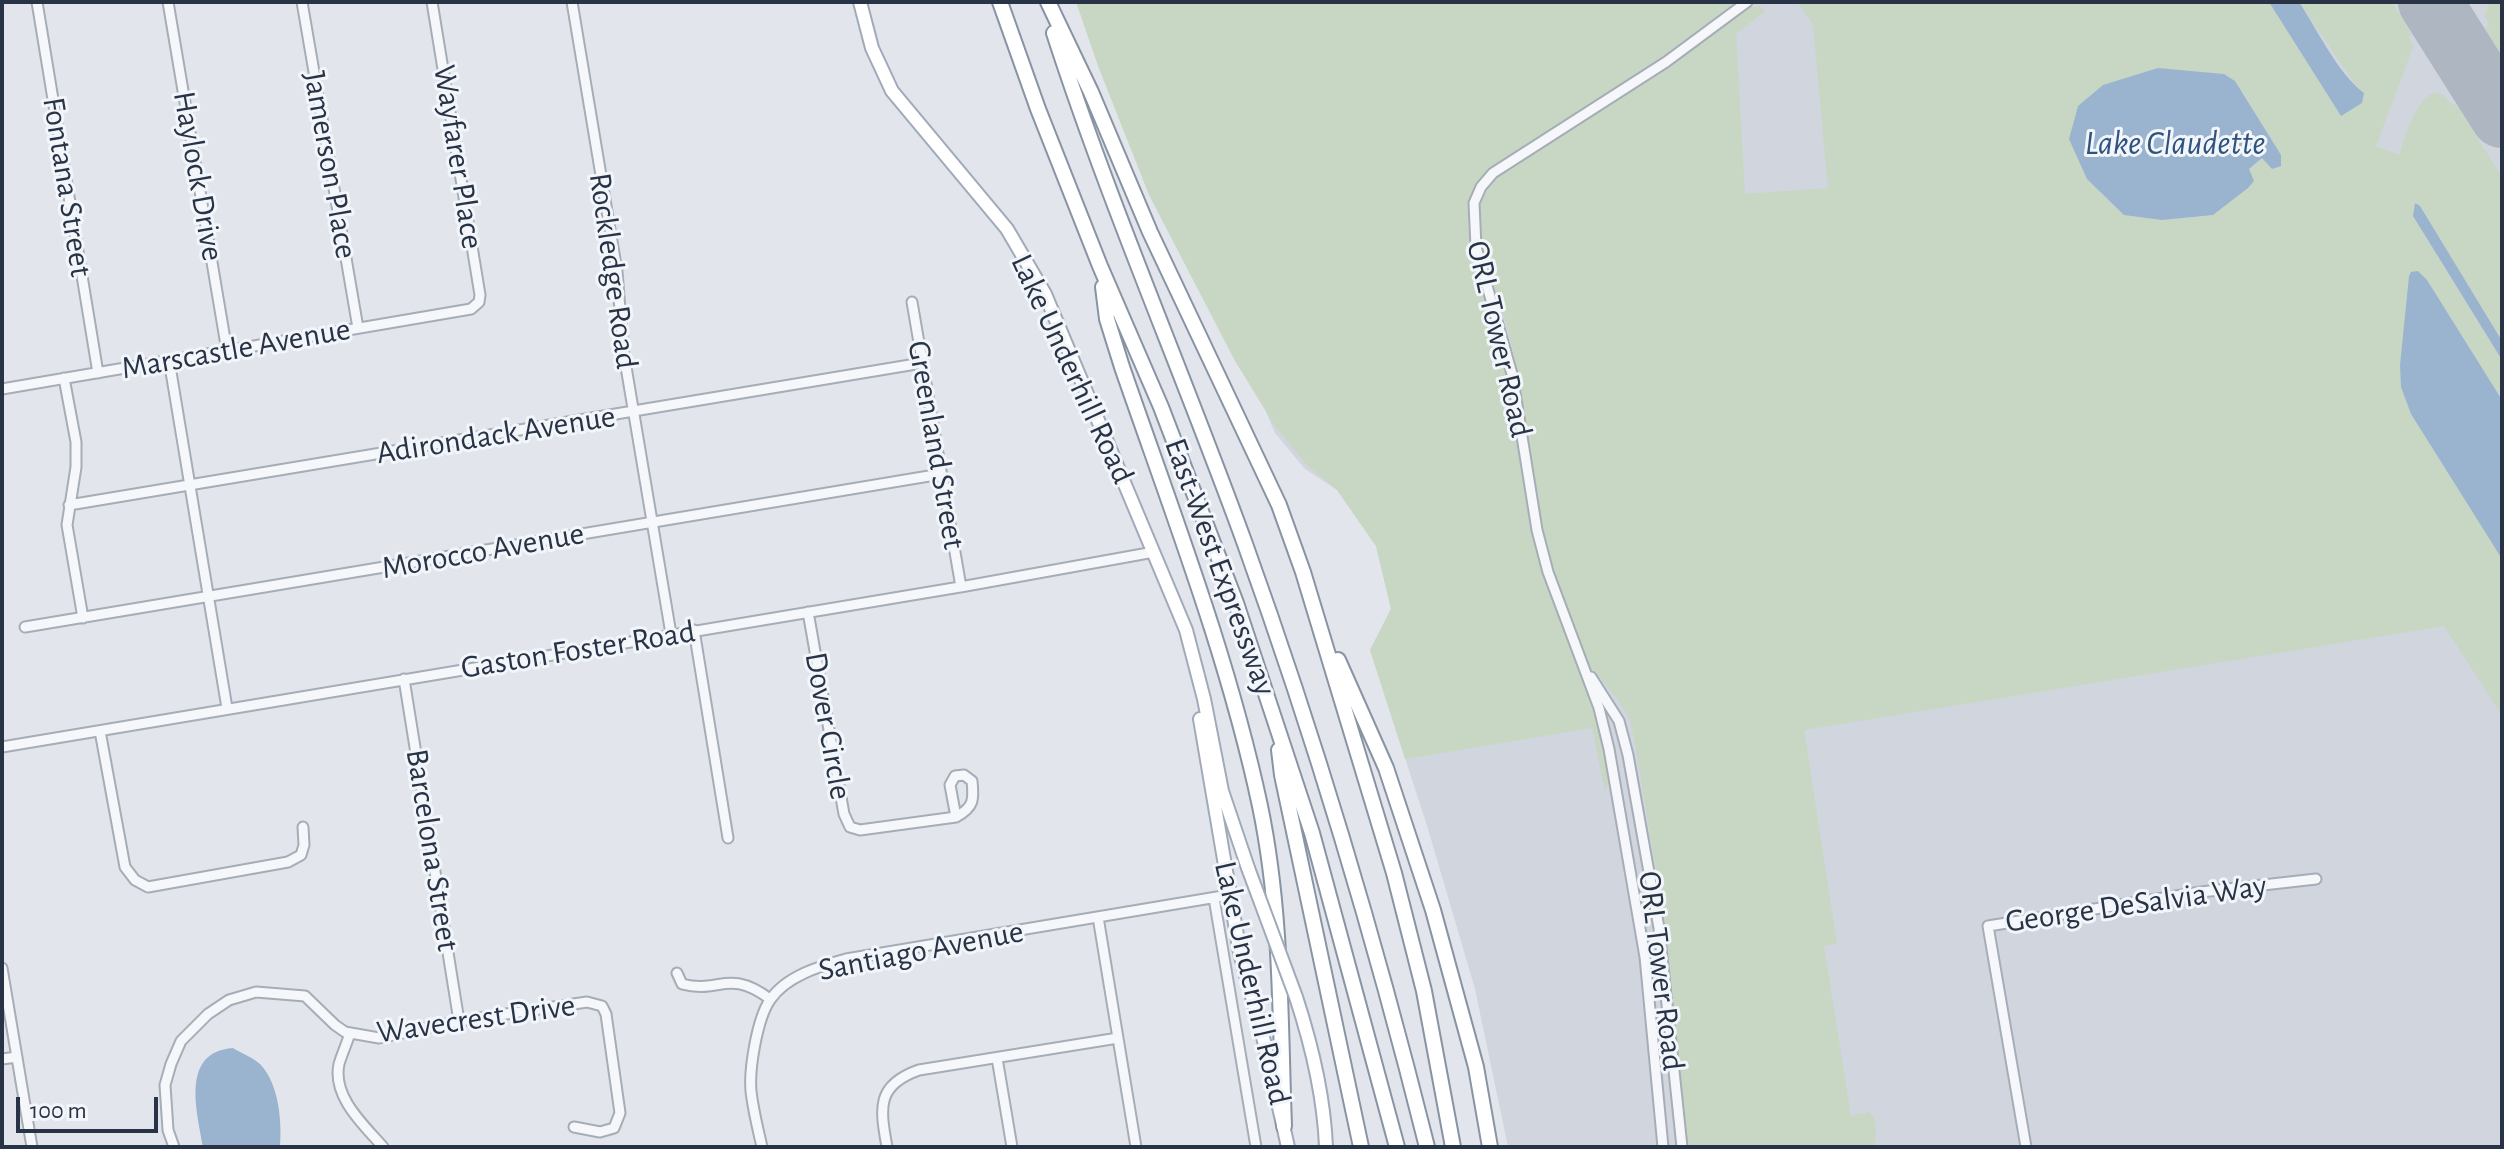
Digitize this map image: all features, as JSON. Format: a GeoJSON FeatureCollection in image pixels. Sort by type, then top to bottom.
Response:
{"type":"FeatureCollection","features":[{"type":"Feature","properties":{"kind":"highway","name":"East-West Expressway"},"geometry":{"type":"LineString","coordinates":[[1000,2],[1038,109],[1236,603],[1316,847],[1397,1147]]}},
{"type":"Feature","properties":{"kind":"highway","name":"East-West Expressway"},"geometry":{"type":"LineString","coordinates":[[1046,2],[1113,198],[1278,637],[1348,854],[1427,1147]]}},
{"type":"Feature","properties":{"kind":"highway"},"geometry":{"type":"LineString","coordinates":[[1046,2],[1091,92],[1150,232],[1279,505],[1316,612],[1394,873],[1424,991],[1453,1147]]}},
{"type":"Feature","properties":{"kind":"highway"},"geometry":{"type":"LineString","coordinates":[[1100,266],[1107,319],[1220,653],[1260,807],[1279,957],[1284,1126]]}},
{"type":"Feature","properties":{"kind":"highway"},"geometry":{"type":"LineString","coordinates":[[1316,612],[1386,768],[1400,810],[1462,1010],[1490,1147]]}},
{"type":"Feature","properties":{"kind":"highway"},"geometry":{"type":"LineString","coordinates":[[1275,718],[1282,775],[1361,1147]]}},
{"type":"Feature","properties":{"kind":"main road","name":"Lake Underhill Road"},"geometry":{"type":"LineString","coordinates":[[860,2],[872,48],[892,91],[1007,229],[1045,294],[1186,630],[1204,699],[1222,791],[1296,997],[1315,1064],[1326,1147]]}},
{"type":"Feature","properties":{"kind":"main road","name":"Lake Underhill Road"},"geometry":{"type":"LineString","coordinates":[[1186,630],[1240,953],[1288,1147]]}},
{"type":"Feature","properties":{"kind":"street","name":"Fontana Street"},"geometry":{"type":"LineString","coordinates":[[37,2],[98,373]]}},
{"type":"Feature","properties":{"kind":"street","name":"Haylock Drive"},"geometry":{"type":"LineString","coordinates":[[168,2],[227,351]]}},
{"type":"Feature","properties":{"kind":"street","name":"Jamerson Place"},"geometry":{"type":"LineString","coordinates":[[302,2],[358,328]]}},
{"type":"Feature","properties":{"kind":"street","name":"Wayfarer Place"},"geometry":{"type":"LineString","coordinates":[[432,2],[480,295],[479,302],[471,309]]}},
{"type":"Feature","properties":{"kind":"street","name":"Rockledge Road"},"geometry":{"type":"LineString","coordinates":[[572,2],[617,271],[623,349],[671,634]]}},
{"type":"Feature","properties":{"kind":"street","name":"ORL Tower Road"},"geometry":{"type":"LineString","coordinates":[[1663,1147],[1640,921],[1620,799],[1603,722],[1548,572],[1537,530],[1512,374],[1476,247],[1474,203],[1481,187],[1493,173],[1666,62],[1747,2]]}},
{"type":"Feature","properties":{"kind":"street","name":"Greenland Street"},"geometry":{"type":"LineString","coordinates":[[912,302],[961,587]]}},
{"type":"Feature","properties":{"kind":"street","name":"Marscastle Avenue"},"geometry":{"type":"LineString","coordinates":[[2,389],[471,309]]}},
{"type":"Feature","properties":{"kind":"street"},"geometry":{"type":"LineString","coordinates":[[169,360],[227,708]]}},
{"type":"Feature","properties":{"kind":"street","name":"Adirondack Avenue"},"geometry":{"type":"LineString","coordinates":[[69,505],[922,363]]}},
{"type":"Feature","properties":{"kind":"street"},"geometry":{"type":"LineString","coordinates":[[64,378],[76,442],[76,467],[67,525],[83,618]]}},
{"type":"Feature","properties":{"kind":"street","name":"Morocco Avenue"},"geometry":{"type":"LineString","coordinates":[[25,627],[941,474]]}},
{"type":"Feature","properties":{"kind":"street","name":"Gaston Foster Road"},"geometry":{"type":"LineString","coordinates":[[2,747],[1154,552]]}},
{"type":"Feature","properties":{"kind":"street","name":"Dover Circle"},"geometry":{"type":"LineString","coordinates":[[808,612],[844,814],[850,827],[860,830],[956,817]]}},
{"type":"Feature","properties":{"kind":"street"},"geometry":{"type":"LineString","coordinates":[[694,630],[728,838]]}},
{"type":"Feature","properties":{"kind":"street","name":"ORL Tower Road"},"geometry":{"type":"LineString","coordinates":[[1583,664],[1619,721],[1636,796],[1659,928],[1682,1147]]}},
{"type":"Feature","properties":{"kind":"street","name":"Barcelona Street"},"geometry":{"type":"LineString","coordinates":[[404,679],[459,1021]]}},
{"type":"Feature","properties":{"kind":"street"},"geometry":{"type":"LineString","coordinates":[[100,731],[125,867],[135,880],[148,887],[288,862],[301,855],[303,827]]}},
{"type":"Feature","properties":{"kind":"street"},"geometry":{"type":"LineString","coordinates":[[1620,799],[1636,796]]}},
{"type":"Feature","properties":{"kind":"street","name":"George DeSalvia Way"},"geometry":{"type":"LineString","coordinates":[[2026,1147],[1988,926],[2198,892],[2316,879]]}},
{"type":"Feature","properties":{"kind":"street","name":"Santiago Avenue"},"geometry":{"type":"LineString","coordinates":[[770,999],[805,973],[846,959],[1229,895]]}},
{"type":"Feature","properties":{"kind":"street","name":"Lake Underhill Road"},"geometry":{"type":"LineString","coordinates":[[1214,898],[1256,1147]]}},
{"type":"Feature","properties":{"kind":"street"},"geometry":{"type":"LineString","coordinates":[[1098,917],[1136,1147]]}},
{"type":"Feature","properties":{"kind":"street"},"geometry":{"type":"LineString","coordinates":[[2,968],[32,1147]]}},
{"type":"Feature","properties":{"kind":"street"},"geometry":{"type":"LineString","coordinates":[[677,973],[682,984],[694,987],[729,981],[757,989],[770,999],[759,1026],[751,1089],[762,1147]]}},
{"type":"Feature","properties":{"kind":"street","name":"Wavecrest Drive"},"geometry":{"type":"LineString","coordinates":[[174,1147],[168,1130],[165,1085],[181,1041],[208,1014],[229,1000],[256,992],[305,996],[335,1025],[350,1033],[379,1038],[459,1021],[587,1002],[602,1006],[606,1014],[620,1113],[614,1128],[600,1132],[574,1127]]}},
{"type":"Feature","properties":{"kind":"street"},"geometry":{"type":"LineString","coordinates":[[1650,1007],[1668,1005]]}},
{"type":"Feature","properties":{"kind":"street"},"geometry":{"type":"LineString","coordinates":[[350,1033],[338,1067],[342,1092],[348,1106],[383,1147]]}},
{"type":"Feature","properties":{"kind":"street"},"geometry":{"type":"LineString","coordinates":[[887,1147],[882,1118],[884,1098],[888,1088],[902,1076],[919,1070],[1118,1038]]}},
{"type":"Feature","properties":{"kind":"street"},"geometry":{"type":"LineString","coordinates":[[2,1059],[17,1057]]}},
{"type":"Feature","properties":{"kind":"street"},"geometry":{"type":"LineString","coordinates":[[997,1058],[1012,1147]]}},
{"type":"Feature","properties":{"kind":"shaded area"},"geometry":{"type":"Polygon","coordinates":[[[1081,2],[2502,2],[2502,1147],[1508,1147],[1475,989],[1428,829],[1370,650],[1391,609],[1376,546],[1337,490],[1305,469],[1275,433],[1243,358],[1149,195],[1081,2]]]}},
{"type":"Feature","properties":{"kind":"green space"},"geometry":{"type":"Polygon","coordinates":[[[1076,2],[1736,2],[1654,62],[1491,169],[1470,203],[1468,231],[1471,248],[1502,352],[1536,545],[1602,732],[1609,768],[1605,791],[1592,728],[1405,759],[1370,650],[1391,609],[1376,546],[1337,490],[1307,465],[1275,426],[1235,361],[1149,195],[1076,2]]]}},
{"type":"Feature","properties":{"kind":"green space"},"geometry":{"type":"Polygon","coordinates":[[[1797,2],[2269,2],[2341,116],[2357,87],[2299,2],[2392,2],[2412,35],[2409,37],[2413,47],[2376,146],[2399,155],[2411,121],[2425,99],[2433,94],[2442,95],[2452,105],[2456,104],[2502,177],[2502,341],[2420,206],[2415,203],[2424,235],[2502,360],[2502,400],[2427,280],[2417,271],[2411,414],[2502,559],[2502,715],[2444,626],[1804,730],[1837,944],[1824,946],[1851,1116],[1869,1112],[1874,1117],[1875,1147],[1688,1147],[1664,916],[1630,720],[1619,701],[1589,665],[1553,568],[1543,532],[1515,361],[1480,243],[1480,205],[1501,173],[1669,67],[1748,7],[1760,6],[1765,11],[1736,34],[1745,194],[1828,188],[1813,24],[1797,2]],[[2158,68],[2087,179],[2124,215],[2162,220],[2213,215],[2248,188],[2249,170],[2262,158],[2272,169],[2281,155],[2235,81],[2224,74],[2158,68]]]}},
{"type":"Feature","properties":{"kind":"green space"},"geometry":{"type":"Polygon","coordinates":[[[2490,2],[2502,2],[2502,56],[2485,29],[2489,25],[2485,14],[2490,2]]]}},
{"type":"Feature","properties":{"kind":"water"},"geometry":{"type":"Polygon","coordinates":[[[2269,2],[2299,2],[2345,75],[2364,93],[2362,103],[2341,116],[2269,2]]]}},
{"type":"Feature","properties":{"kind":"water","name":"Lake Claudette"},"geometry":{"type":"Polygon","coordinates":[[[2158,68],[2224,74],[2235,81],[2281,155],[2281,166],[2272,169],[2262,158],[2249,169],[2254,181],[2248,188],[2213,215],[2162,220],[2124,215],[2087,179],[2069,139],[2078,106],[2103,85],[2158,68]]]}},
{"type":"Feature","properties":{"kind":"water"},"geometry":{"type":"Polygon","coordinates":[[[2415,203],[2420,206],[2502,341],[2502,360],[2413,216],[2415,203]]]}},
{"type":"Feature","properties":{"kind":"water"},"geometry":{"type":"Polygon","coordinates":[[[2418,271],[2427,280],[2502,400],[2502,559],[2411,414],[2401,387],[2400,365],[2409,276],[2411,272],[2418,271]]]}},
{"type":"Feature","properties":{"kind":"water"},"geometry":{"type":"Polygon","coordinates":[[[233,1048],[261,1065],[272,1083],[280,1115],[280,1147],[203,1147],[196,1101],[199,1072],[205,1060],[216,1052],[233,1048]]]}},
{"type":"Feature","properties":{"kind":"taxiway"},"geometry":{"type":"LineString","coordinates":[[2432,2],[2438,16]]}},
{"type":"Feature","properties":{"kind":"runway"},"geometry":{"type":"LineString","coordinates":[[2430,2],[2502,116]]}}]}
